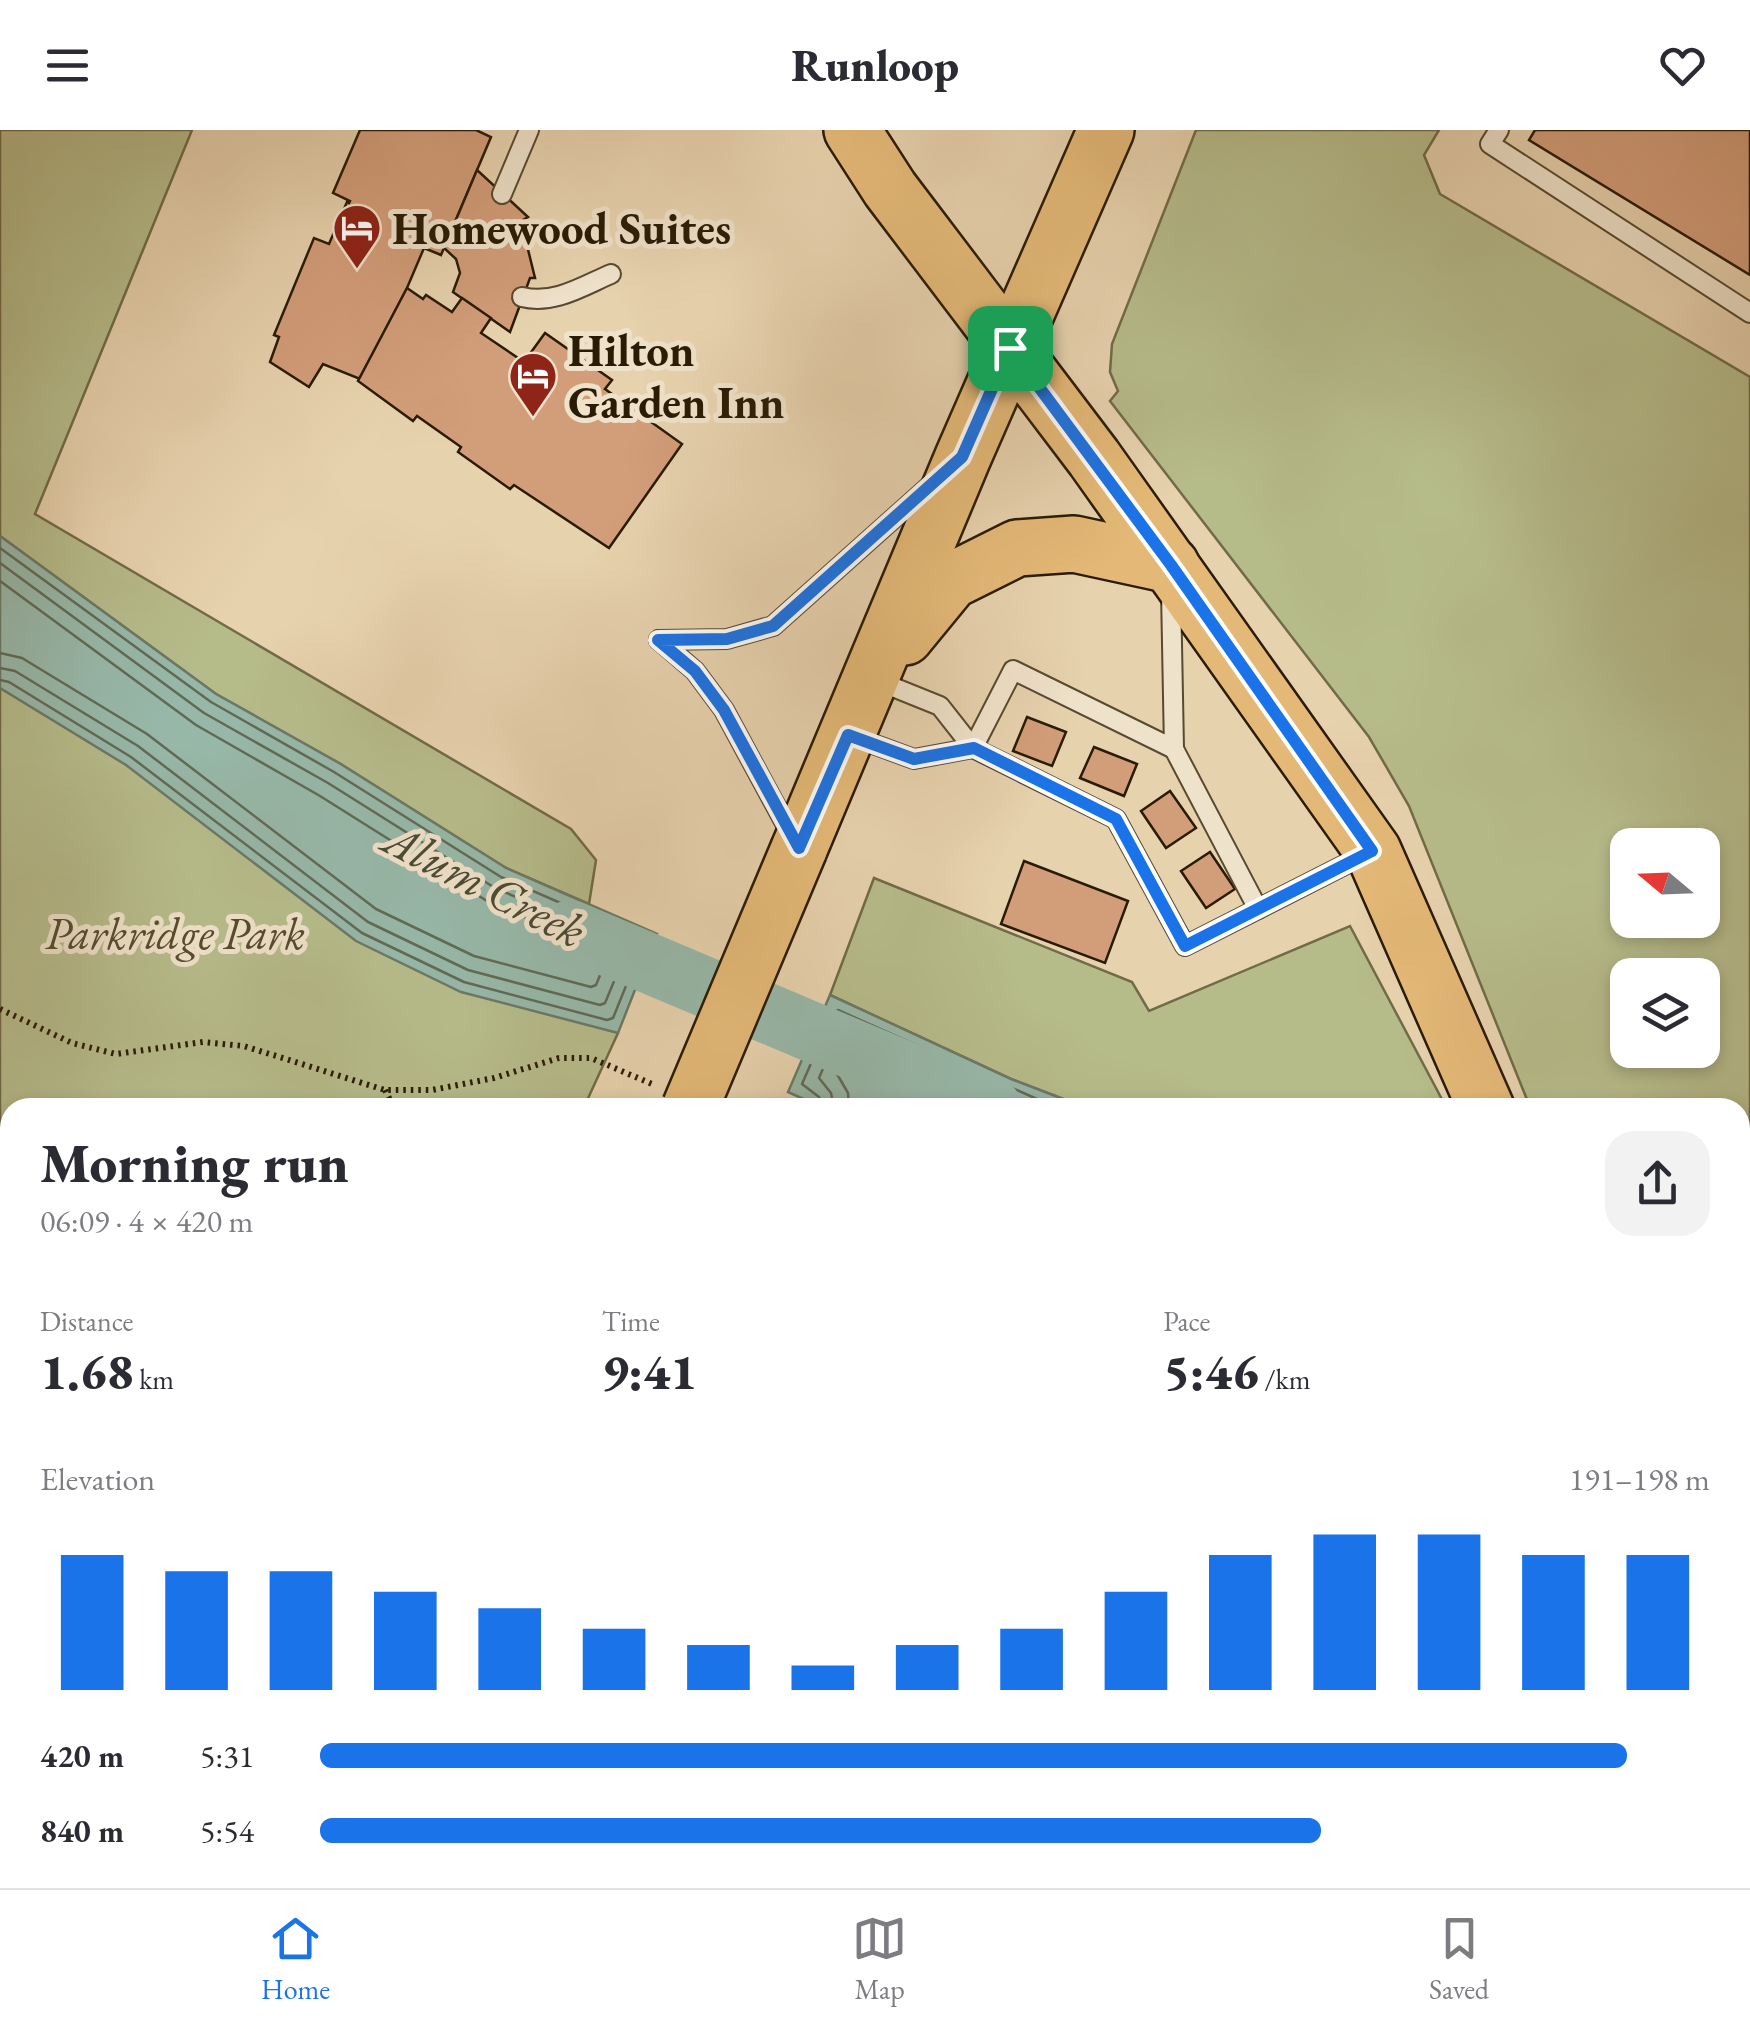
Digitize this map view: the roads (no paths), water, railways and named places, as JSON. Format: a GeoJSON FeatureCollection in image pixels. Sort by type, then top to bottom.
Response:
{"type":"FeatureCollection","features":[{"type":"Feature","properties":{"kind":"main road"},"geometry":{"type":"LineString","coordinates":[[852,130],[890,188],[1171,565],[1372,851],[1482,1098]]}},
{"type":"Feature","properties":{"kind":"main road"},"geometry":{"type":"LineString","coordinates":[[1010,348],[1074,130]]}},
{"type":"Feature","properties":{"kind":"main road"},"geometry":{"type":"LineString","coordinates":[[674,1097],[799,848],[962,457],[1106,130]]}},
{"type":"Feature","properties":{"kind":"main road"},"geometry":{"type":"LineString","coordinates":[[871,678],[952,580],[1018,548],[1074,544],[1171,565]]}},
{"type":"Feature","properties":{"kind":"lane"},"geometry":{"type":"LineString","coordinates":[[502,194],[529,130]]}},
{"type":"Feature","properties":{"kind":"lane"},"geometry":{"type":"LineString","coordinates":[[1499,130],[1490,144],[1750,314]]}},
{"type":"Feature","properties":{"kind":"lane"},"geometry":{"type":"LineString","coordinates":[[522,297],[552,299],[612,274]]}},
{"type":"Feature","properties":{"kind":"lane"},"geometry":{"type":"LineString","coordinates":[[799,848],[724,710],[695,671],[658,640],[727,639],[773,626],[962,457]]}},
{"type":"Feature","properties":{"kind":"lane"},"geometry":{"type":"LineString","coordinates":[[1171,565],[1174,748],[1258,909]]}},
{"type":"Feature","properties":{"kind":"lane"},"geometry":{"type":"LineString","coordinates":[[974,748],[1013,670],[1174,748]]}},
{"type":"Feature","properties":{"kind":"lane"},"geometry":{"type":"LineString","coordinates":[[871,678],[940,706],[974,748],[1116,819],[1185,946],[1372,851]]}},
{"type":"Feature","properties":{"kind":"lane"},"geometry":{"type":"LineString","coordinates":[[848,735],[914,759],[974,748]]}},
{"type":"Feature","properties":{"kind":"water"},"geometry":{"type":"Polygon","coordinates":[[[0,536],[216,694],[339,763],[506,868],[657,934],[618,1033],[461,992],[356,941],[126,765],[0,688],[0,536]]]}},
{"type":"Feature","properties":{"kind":"water"},"geometry":{"type":"Polygon","coordinates":[[[830,995],[1061,1098],[801,1098],[788,1092],[830,995]]]}},
{"type":"Feature","properties":{"kind":"waterway","name":"Alum Creek"},"geometry":{"type":"LineString","coordinates":[[570,930],[968,1098]]}},
{"type":"Feature","properties":{"kind":"place","name":"Homewood Suites"},"geometry":{"type":"Point","coordinates":[357,270]}},
{"type":"Feature","properties":{"kind":"place","name":"Hilton Garden Inn"},"geometry":{"type":"Point","coordinates":[533,418]}},
{"type":"Feature","properties":{"kind":"park label","name":"Parkridge Park"},"geometry":{"type":"Point","coordinates":[175,933]}}]}
